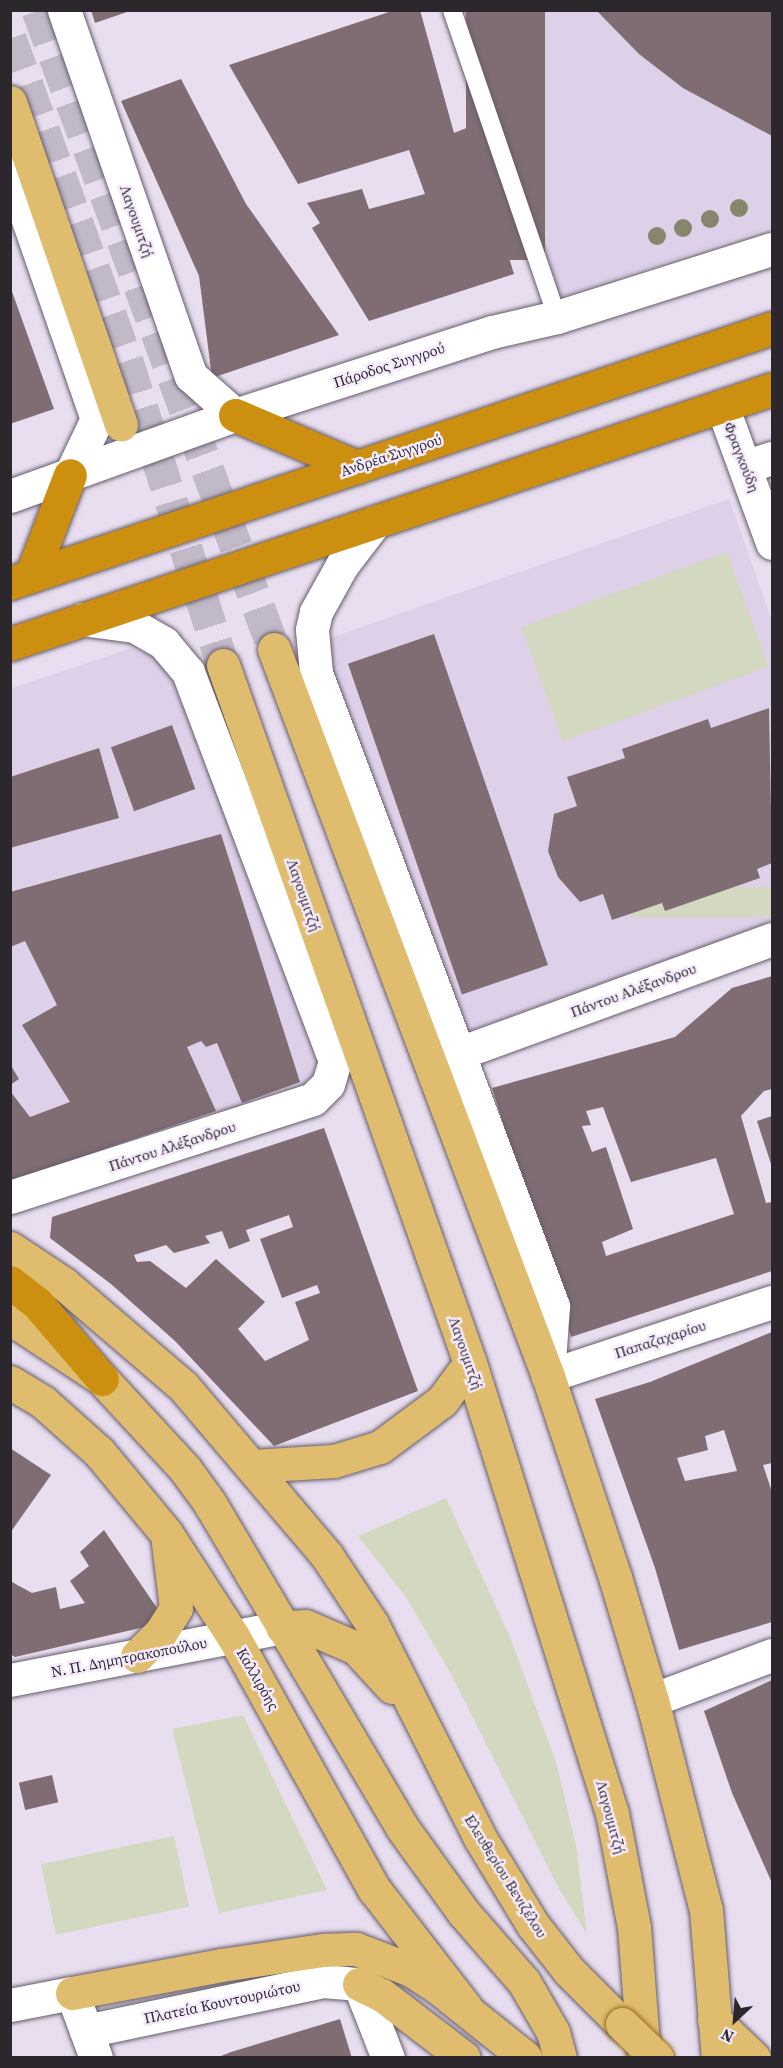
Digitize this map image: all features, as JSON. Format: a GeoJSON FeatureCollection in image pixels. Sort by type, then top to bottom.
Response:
{"type":"FeatureCollection","features":[{"type":"Feature","properties":{"kind":"highway","name":"Ανδρέα Συγγρού"},"geometry":{"type":"LineString","coordinates":[[21,579],[772,328]]}},
{"type":"Feature","properties":{"kind":"highway"},"geometry":{"type":"LineString","coordinates":[[10,644],[772,389]]}},
{"type":"Feature","properties":{"kind":"highway"},"geometry":{"type":"LineString","coordinates":[[235,415],[357,467]]}},
{"type":"Feature","properties":{"kind":"highway"},"geometry":{"type":"LineString","coordinates":[[21,579],[70,476]]}},
{"type":"Feature","properties":{"kind":"highway"},"geometry":{"type":"LineString","coordinates":[[10,1281],[37,1303],[102,1380]]}},
{"type":"Feature","properties":{"kind":"main road"},"geometry":{"type":"LineString","coordinates":[[10,102],[121,424]]}},
{"type":"Feature","properties":{"kind":"main road"},"geometry":{"type":"LineString","coordinates":[[274,649],[548,1376],[652,1700],[706,1910],[718,2058]]}},
{"type":"Feature","properties":{"kind":"main road","name":"Λαγουμιτζή"},"geometry":{"type":"LineString","coordinates":[[223,665],[470,1363],[612,1813],[634,1927],[644,2058]]}},
{"type":"Feature","properties":{"kind":"main road"},"geometry":{"type":"LineString","coordinates":[[10,1248],[64,1284],[183,1386],[343,1578],[372,1624],[427,1731]]}},
{"type":"Feature","properties":{"kind":"main road"},"geometry":{"type":"LineString","coordinates":[[10,1318],[102,1380],[185,1469],[401,1826],[463,1912],[524,1982],[553,2032],[560,2058]]}},
{"type":"Feature","properties":{"kind":"main road"},"geometry":{"type":"LineString","coordinates":[[252,1466],[334,1461],[380,1447],[442,1401],[470,1363]]}},
{"type":"Feature","properties":{"kind":"main road","name":"Καλλιρόης"},"geometry":{"type":"LineString","coordinates":[[10,1382],[43,1402],[99,1452],[166,1533],[233,1636],[374,1889],[466,2008]]}},
{"type":"Feature","properties":{"kind":"main road"},"geometry":{"type":"LineString","coordinates":[[137,1656],[161,1632],[176,1608],[176,1587],[166,1533]]}},
{"type":"Feature","properties":{"kind":"main road"},"geometry":{"type":"LineString","coordinates":[[282,1627],[306,1626],[356,1647],[427,1731]]}},
{"type":"Feature","properties":{"kind":"main road","name":"Ελευθερίου Βενιζέλου"},"geometry":{"type":"LineString","coordinates":[[427,1731],[480,1838],[533,1925],[569,1971],[657,2058]]}},
{"type":"Feature","properties":{"kind":"main road"},"geometry":{"type":"LineString","coordinates":[[72,1993],[221,1965],[322,1950],[356,1949],[411,1970],[466,2008],[526,2058]]}},
{"type":"Feature","properties":{"kind":"main road"},"geometry":{"type":"LineString","coordinates":[[359,1984],[382,1995],[464,2058]]}},
{"type":"Feature","properties":{"kind":"main road"},"geometry":{"type":"LineString","coordinates":[[714,2020],[754,2058]]}},
{"type":"Feature","properties":{"kind":"street","name":"Λαγουμιτζή"},"geometry":{"type":"LineString","coordinates":[[64,10],[191,376],[235,415]]}},
{"type":"Feature","properties":{"kind":"street"},"geometry":{"type":"LineString","coordinates":[[10,168],[97,418],[70,476]]}},
{"type":"Feature","properties":{"kind":"street","name":"Πάροδος Συγγρού"},"geometry":{"type":"LineString","coordinates":[[10,496],[235,415],[492,332],[557,317],[772,249]]}},
{"type":"Feature","properties":{"kind":"street","name":"Φραγκούδη"},"geometry":{"type":"LineString","coordinates":[[722,406],[760,462],[772,543]]}},
{"type":"Feature","properties":{"kind":"street"},"geometry":{"type":"LineString","coordinates":[[375,522],[342,565],[316,612],[312,654],[316,673],[553,1306],[548,1376]]}},
{"type":"Feature","properties":{"kind":"street","name":"Λαγουμιτζή"},"geometry":{"type":"LineString","coordinates":[[83,620],[134,626],[164,643],[188,672],[335,1061],[328,1084]]}},
{"type":"Feature","properties":{"kind":"street","name":"Πάντου Αλέξανδρου"},"geometry":{"type":"LineString","coordinates":[[459,1053],[772,939]]}},
{"type":"Feature","properties":{"kind":"street","name":"Πάντου Αλέξανδρου"},"geometry":{"type":"LineString","coordinates":[[10,1197],[313,1100],[328,1084]]}},
{"type":"Feature","properties":{"kind":"street","name":"Παπαζαχαρίου"},"geometry":{"type":"LineString","coordinates":[[548,1376],[772,1302]]}},
{"type":"Feature","properties":{"kind":"street","name":"Ν. Π. Δημητρακοπούλου"},"geometry":{"type":"LineString","coordinates":[[10,1680],[282,1627]]}},
{"type":"Feature","properties":{"kind":"street"},"geometry":{"type":"LineString","coordinates":[[652,1700],[772,1655]]}},
{"type":"Feature","properties":{"kind":"street","name":"Πλατεία Κουντουριώτου"},"geometry":{"type":"LineString","coordinates":[[91,2044],[323,1981],[359,1984]]}},
{"type":"Feature","properties":{"kind":"street"},"geometry":{"type":"LineString","coordinates":[[359,1984],[388,2058]]}},
{"type":"Feature","properties":{"kind":"street"},"geometry":{"type":"LineString","coordinates":[[10,2005],[72,1993],[91,2044]]}},
{"type":"Feature","properties":{"kind":"lane"},"geometry":{"type":"LineString","coordinates":[[452,10],[557,317]]}},
{"type":"Feature","properties":{"kind":"shaded area"},"geometry":{"type":"Polygon","coordinates":[[[458,11],[772,11],[772,227],[556,298],[458,11]]]}},
{"type":"Feature","properties":{"kind":"shaded area"},"geometry":{"type":"Polygon","coordinates":[[[729,499],[772,621],[772,922],[466,1032],[321,641],[729,499]]]}},
{"type":"Feature","properties":{"kind":"shaded area"},"geometry":{"type":"Polygon","coordinates":[[[131,648],[161,659],[176,670],[330,1070],[314,1089],[10,1195],[10,689],[131,648]]]}},
{"type":"Feature","properties":{"kind":"green space"},"geometry":{"type":"Polygon","coordinates":[[[727,552],[769,667],[563,742],[521,627],[727,552]]]}},
{"type":"Feature","properties":{"kind":"green space"},"geometry":{"type":"Polygon","coordinates":[[[630,887],[772,887],[772,917],[630,917],[630,887]]]}},
{"type":"Feature","properties":{"kind":"green space"},"geometry":{"type":"Polygon","coordinates":[[[446,1498],[510,1637],[556,1762],[576,1845],[587,1934],[558,1887],[452,1676],[406,1597],[358,1536],[446,1498]]]}},
{"type":"Feature","properties":{"kind":"green space"},"geometry":{"type":"Polygon","coordinates":[[[243,1715],[327,1890],[219,1913],[172,1729],[243,1715]]]}},
{"type":"Feature","properties":{"kind":"green space"},"geometry":{"type":"Polygon","coordinates":[[[174,1836],[189,1906],[56,1935],[41,1864],[174,1836]]]}},
{"type":"Feature","properties":{"kind":"building"},"geometry":{"type":"Polygon","coordinates":[[[91,10],[130,10],[130,11],[95,23],[91,10]]]}},
{"type":"Feature","properties":{"kind":"building"},"geometry":{"type":"Polygon","coordinates":[[[395,10],[420,10],[454,133],[469,127],[514,274],[369,321],[312,228],[320,223],[307,203],[362,189],[369,209],[425,194],[409,150],[298,184],[229,65],[395,10]]]}},
{"type":"Feature","properties":{"kind":"building"},"geometry":{"type":"Polygon","coordinates":[[[466,10],[545,10],[545,260],[466,260],[466,10]]]}},
{"type":"Feature","properties":{"kind":"building"},"geometry":{"type":"Polygon","coordinates":[[[596,10],[772,10],[772,136],[683,88],[639,54],[596,10]]]}},
{"type":"Feature","properties":{"kind":"building"},"geometry":{"type":"Polygon","coordinates":[[[181,79],[246,204],[339,335],[212,378],[199,276],[121,101],[181,79]]]}},
{"type":"Feature","properties":{"kind":"building"},"geometry":{"type":"Polygon","coordinates":[[[10,286],[54,409],[10,424],[10,286]]]}},
{"type":"Feature","properties":{"kind":"building"},"geometry":{"type":"Polygon","coordinates":[[[434,634],[548,965],[462,995],[348,664],[434,634]]]}},
{"type":"Feature","properties":{"kind":"building"},"geometry":{"type":"Polygon","coordinates":[[[769,708],[772,863],[757,869],[760,878],[665,911],[662,903],[612,920],[603,894],[580,902],[558,877],[548,851],[554,814],[577,806],[567,777],[625,758],[622,749],[708,719],[711,728],[769,708]]]}},
{"type":"Feature","properties":{"kind":"building"},"geometry":{"type":"Polygon","coordinates":[[[172,725],[195,789],[134,811],[111,747],[172,725]]]}},
{"type":"Feature","properties":{"kind":"building"},"geometry":{"type":"Polygon","coordinates":[[[99,748],[119,818],[10,848],[10,777],[99,748]]]}},
{"type":"Feature","properties":{"kind":"building"},"geometry":{"type":"Polygon","coordinates":[[[221,834],[300,1082],[242,1103],[217,1043],[206,1047],[201,1041],[187,1047],[216,1111],[10,1181],[10,1091],[30,1117],[70,1102],[22,1025],[57,1005],[25,941],[10,947],[10,892],[221,834]]]}},
{"type":"Feature","properties":{"kind":"building"},"geometry":{"type":"Polygon","coordinates":[[[772,976],[772,1089],[764,1091],[741,1116],[766,1203],[772,1202],[772,1271],[571,1337],[492,1088],[675,1037],[732,988],[772,976]],[[603,1107],[586,1111],[591,1125],[582,1126],[592,1152],[606,1147],[633,1229],[602,1242],[606,1256],[734,1214],[716,1158],[631,1182],[603,1107]]]}},
{"type":"Feature","properties":{"kind":"building"},"geometry":{"type":"Polygon","coordinates":[[[10,1064],[19,1079],[10,1085],[10,1064]]]}},
{"type":"Feature","properties":{"kind":"building"},"geometry":{"type":"Polygon","coordinates":[[[772,1116],[772,1167],[757,1121],[772,1116]]]}},
{"type":"Feature","properties":{"kind":"building"},"geometry":{"type":"Polygon","coordinates":[[[324,1128],[418,1391],[274,1446],[175,1341],[111,1284],[50,1238],[52,1217],[324,1128]],[[289,1215],[246,1230],[250,1241],[229,1249],[222,1231],[205,1236],[210,1243],[174,1253],[166,1245],[134,1255],[137,1262],[150,1261],[186,1288],[216,1259],[265,1302],[238,1329],[265,1361],[309,1340],[295,1302],[320,1293],[317,1285],[282,1298],[260,1239],[293,1227],[289,1215]]]}},
{"type":"Feature","properties":{"kind":"building"},"geometry":{"type":"Polygon","coordinates":[[[772,1332],[772,1463],[763,1465],[772,1492],[772,1622],[679,1650],[655,1568],[595,1399],[650,1382],[772,1332]],[[724,1430],[705,1436],[708,1450],[677,1458],[685,1481],[737,1471],[724,1430]]]}},
{"type":"Feature","properties":{"kind":"building"},"geometry":{"type":"Polygon","coordinates":[[[10,1448],[51,1475],[10,1533],[10,1448]]]}},
{"type":"Feature","properties":{"kind":"building"},"geometry":{"type":"Polygon","coordinates":[[[104,1530],[159,1611],[149,1626],[15,1657],[10,1654],[10,1581],[32,1593],[56,1587],[60,1609],[85,1603],[70,1581],[89,1566],[80,1552],[104,1530]]]}},
{"type":"Feature","properties":{"kind":"building"},"geometry":{"type":"Polygon","coordinates":[[[772,1680],[772,1883],[732,1793],[704,1711],[772,1680]]]}},
{"type":"Feature","properties":{"kind":"building"},"geometry":{"type":"Polygon","coordinates":[[[52,1775],[58,1802],[25,1810],[19,1783],[52,1775]]]}},
{"type":"Feature","properties":{"kind":"building"},"geometry":{"type":"Polygon","coordinates":[[[340,2019],[352,2058],[216,2058],[231,2052],[340,2019]]]}},
{"type":"Feature","properties":{"kind":"tunnel"},"geometry":{"type":"LineString","coordinates":[[38,10],[274,649]]}},
{"type":"Feature","properties":{"kind":"tunnel"},"geometry":{"type":"LineString","coordinates":[[10,38],[127,361],[223,665]]}}]}
